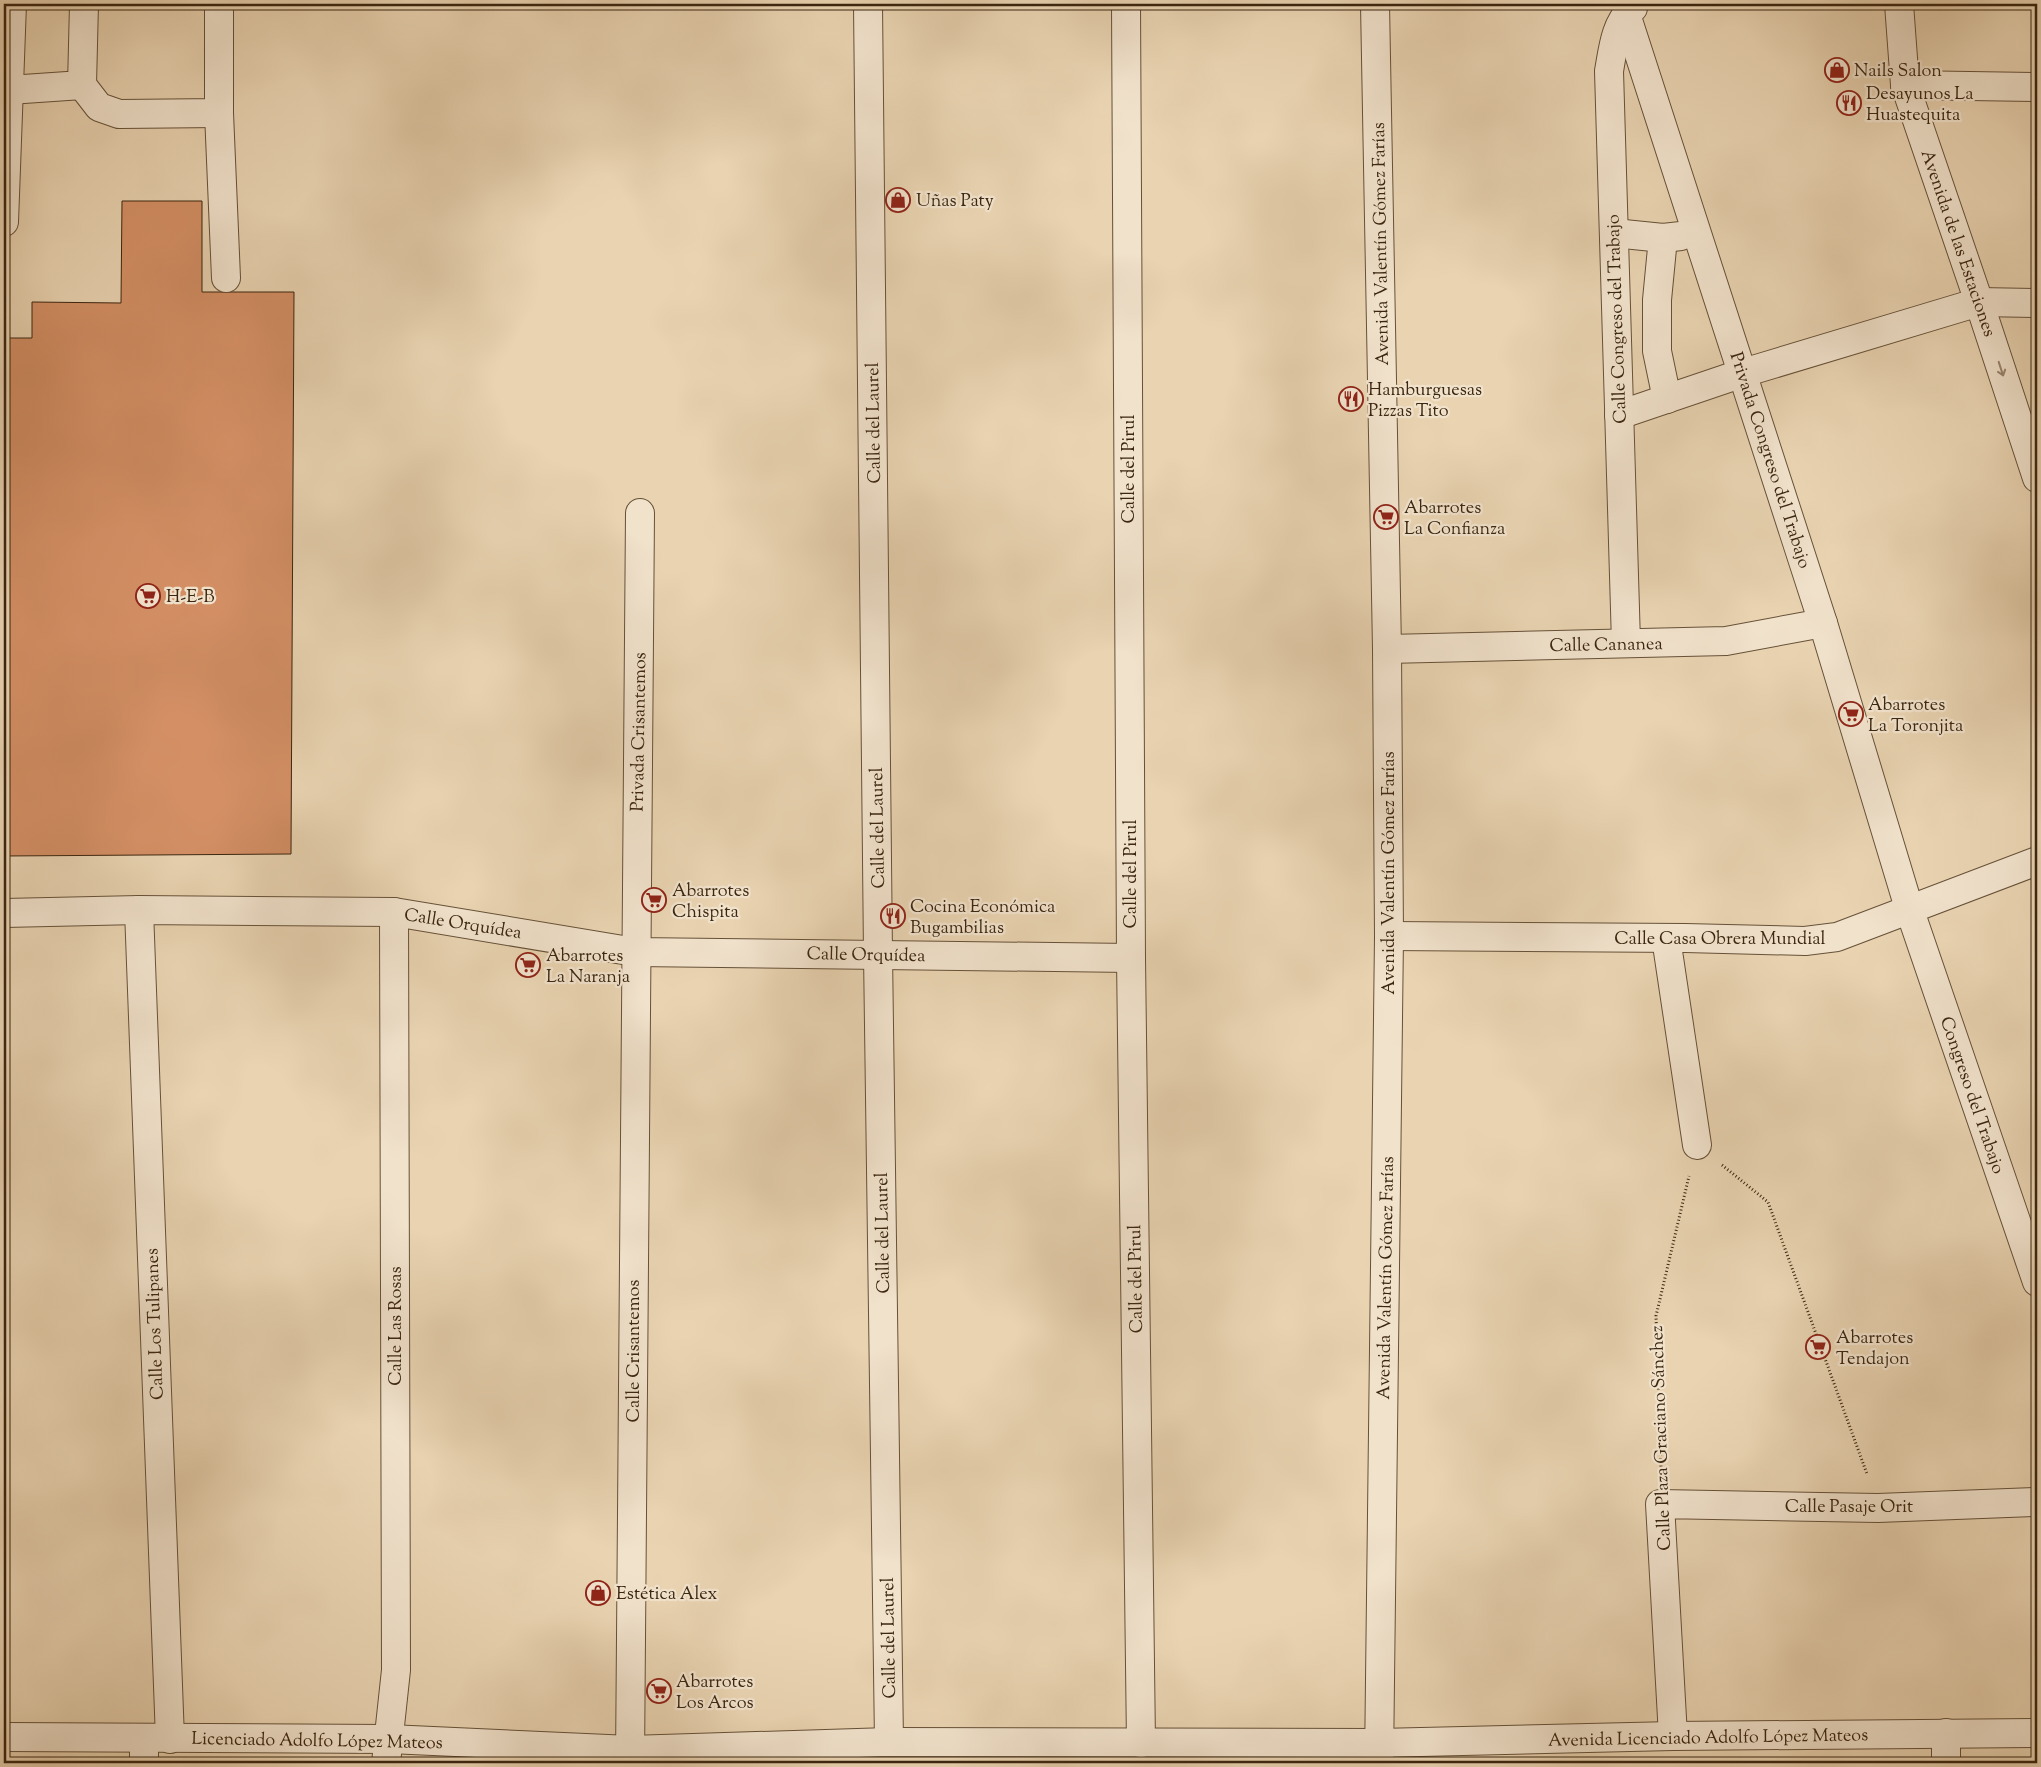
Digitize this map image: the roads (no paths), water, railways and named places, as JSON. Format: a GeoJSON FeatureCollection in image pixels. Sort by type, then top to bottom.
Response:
{"type":"FeatureCollection","features":[{"type":"Feature","properties":{"kind":"street"},"geometry":{"type":"LineString","coordinates":[[4,222],[12,4]]}},
{"type":"Feature","properties":{"kind":"street"},"geometry":{"type":"LineString","coordinates":[[84,4],[82,85],[99,107],[119,114],[219,113]]}},
{"type":"Feature","properties":{"kind":"street"},"geometry":{"type":"LineString","coordinates":[[219,4],[219,113],[226,278]]}},
{"type":"Feature","properties":{"kind":"street","name":"Calle del Laurel"},"geometry":{"type":"LineString","coordinates":[[868,4],[878,954],[890,1742]]}},
{"type":"Feature","properties":{"kind":"street","name":"Calle del Pirul"},"geometry":{"type":"LineString","coordinates":[[1126,4],[1131,958],[1141,1744]]}},
{"type":"Feature","properties":{"kind":"street","name":"Avenida Valentín Gómez Farías"},"geometry":{"type":"LineString","coordinates":[[1375,4],[1387,649],[1389,936],[1379,1753]]}},
{"type":"Feature","properties":{"kind":"street","name":"Avenida de las Estaciones"},"geometry":{"type":"LineString","coordinates":[[1900,4],[1905,85],[2037,478]]}},
{"type":"Feature","properties":{"kind":"street","name":"Calle Congreso del Trabajo"},"geometry":{"type":"LineString","coordinates":[[1626,643],[1609,71],[1614,39],[1632,9]]}},
{"type":"Feature","properties":{"kind":"street","name":"Privada Congreso del Trabajo"},"geometry":{"type":"LineString","coordinates":[[1632,9],[1698,234],[1823,623],[1909,908]]}},
{"type":"Feature","properties":{"kind":"street"},"geometry":{"type":"LineString","coordinates":[[9,90],[82,85]]}},
{"type":"Feature","properties":{"kind":"street"},"geometry":{"type":"LineString","coordinates":[[1905,85],[2037,87]]}},
{"type":"Feature","properties":{"kind":"street"},"geometry":{"type":"LineString","coordinates":[[1614,233],[1664,238],[1698,234]]}},
{"type":"Feature","properties":{"kind":"street"},"geometry":{"type":"LineString","coordinates":[[1664,238],[1657,300],[1657,351],[1666,399]]}},
{"type":"Feature","properties":{"kind":"street"},"geometry":{"type":"LineString","coordinates":[[1619,415],[1743,373],[1979,302],[2037,303]]}},
{"type":"Feature","properties":{"kind":"street","name":"Privada Crisantemos"},"geometry":{"type":"LineString","coordinates":[[635,952],[640,513]]}},
{"type":"Feature","properties":{"kind":"street","name":"Calle Cananea"},"geometry":{"type":"LineString","coordinates":[[1387,649],[1726,641],[1823,623]]}},
{"type":"Feature","properties":{"kind":"street","name":"Calle Casa Obrera Mundial"},"geometry":{"type":"LineString","coordinates":[[1389,936],[1805,941],[1837,937],[1909,908],[2037,861]]}},
{"type":"Feature","properties":{"kind":"street","name":"Congreso del Trabajo"},"geometry":{"type":"LineString","coordinates":[[1909,908],[2037,1282]]}},
{"type":"Feature","properties":{"kind":"street","name":"Calle Orquídea"},"geometry":{"type":"LineString","coordinates":[[4,913],[139,910],[394,912],[635,952],[1131,958]]}},
{"type":"Feature","properties":{"kind":"street","name":"Calle Los Tulipanes"},"geometry":{"type":"LineString","coordinates":[[139,910],[153,1747]]}},
{"type":"Feature","properties":{"kind":"street","name":"Calle Las Rosas"},"geometry":{"type":"LineString","coordinates":[[388,1751],[396,1670],[394,912]]}},
{"type":"Feature","properties":{"kind":"street"},"geometry":{"type":"LineString","coordinates":[[1666,938],[1697,1145]]}},
{"type":"Feature","properties":{"kind":"street","name":"Calle Crisantemos"},"geometry":{"type":"LineString","coordinates":[[630,1756],[635,952]]}},
{"type":"Feature","properties":{"kind":"street","name":"Calle Pasaje Orit"},"geometry":{"type":"LineString","coordinates":[[1660,1504],[1878,1508],[2037,1502]]}},
{"type":"Feature","properties":{"kind":"street","name":"Calle Plaza Graciano Sánchez"},"geometry":{"type":"LineString","coordinates":[[1660,1504],[1673,1736]]}},
{"type":"Feature","properties":{"kind":"street"},"geometry":{"type":"LineString","coordinates":[[1946,1733],[1946,1763]]}},
{"type":"Feature","properties":{"kind":"street","name":"Avenida Licenciado Adolfo López Mateos"},"geometry":{"type":"LineString","coordinates":[[1379,1753],[1673,1736],[2037,1733]]}},
{"type":"Feature","properties":{"kind":"street","name":"Licenciado Adolfo López Mateos"},"geometry":{"type":"LineString","coordinates":[[4,1737],[153,1747],[630,1756],[890,1742],[1141,1744],[1379,1753]]}},
{"type":"Feature","properties":{"kind":"place","name":"Nails Salon"},"geometry":{"type":"Point","coordinates":[1837,70]}},
{"type":"Feature","properties":{"kind":"place","name":"Desayunos La Huastequita"},"geometry":{"type":"Point","coordinates":[1849,103]}},
{"type":"Feature","properties":{"kind":"place","name":"Uñas Paty"},"geometry":{"type":"Point","coordinates":[898,200]}},
{"type":"Feature","properties":{"kind":"place","name":"Hamburguesas Pizzas Tito"},"geometry":{"type":"Point","coordinates":[1351,399]}},
{"type":"Feature","properties":{"kind":"place","name":"Abarrotes La Confianza"},"geometry":{"type":"Point","coordinates":[1386,517]}},
{"type":"Feature","properties":{"kind":"place","name":"H-E-B"},"geometry":{"type":"Point","coordinates":[148,596]}},
{"type":"Feature","properties":{"kind":"place","name":"Abarrotes La Toronjita"},"geometry":{"type":"Point","coordinates":[1851,714]}},
{"type":"Feature","properties":{"kind":"place","name":"Abarrotes Chispita"},"geometry":{"type":"Point","coordinates":[654,900]}},
{"type":"Feature","properties":{"kind":"place","name":"Cocina Económica Bugambilias"},"geometry":{"type":"Point","coordinates":[893,916]}},
{"type":"Feature","properties":{"kind":"place","name":"Abarrotes La Naranja"},"geometry":{"type":"Point","coordinates":[528,965]}},
{"type":"Feature","properties":{"kind":"place","name":"Abarrotes Tendajon"},"geometry":{"type":"Point","coordinates":[1818,1347]}},
{"type":"Feature","properties":{"kind":"place","name":"Estética Alex"},"geometry":{"type":"Point","coordinates":[598,1593]}},
{"type":"Feature","properties":{"kind":"place","name":"Abarrotes Los Arcos"},"geometry":{"type":"Point","coordinates":[659,1691]}}]}
